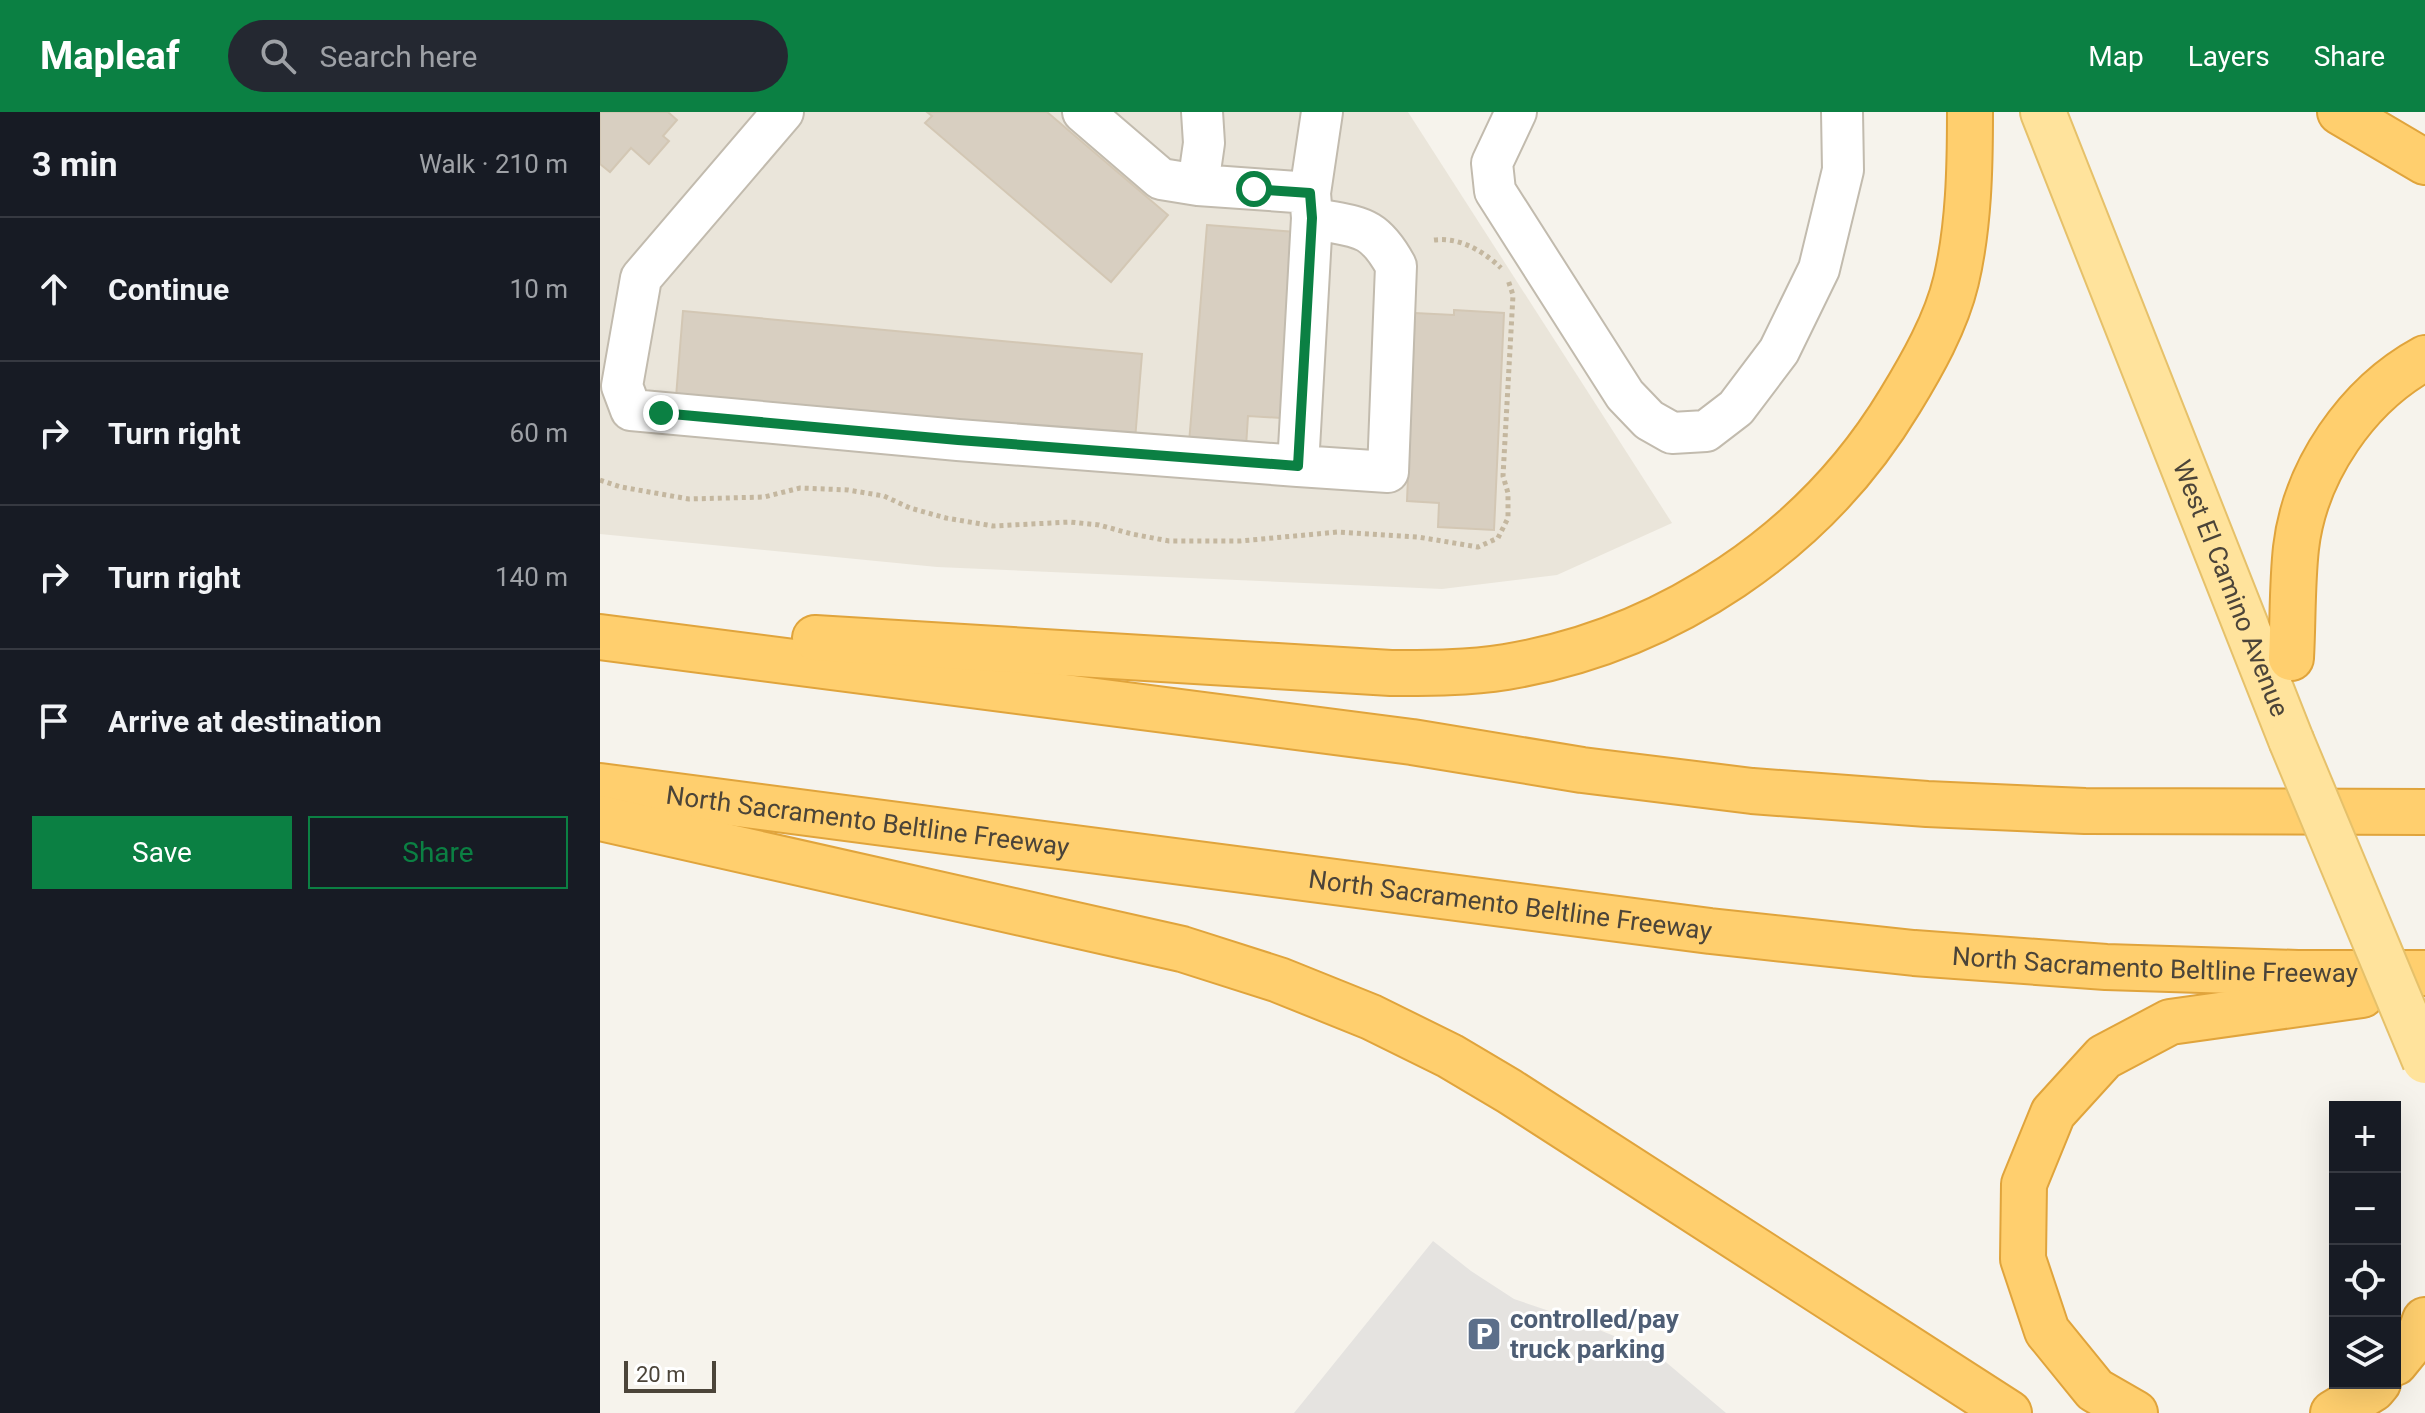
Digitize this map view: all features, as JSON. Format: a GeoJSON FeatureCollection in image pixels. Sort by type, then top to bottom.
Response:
{"type":"FeatureCollection","features":[{"type":"Feature","properties":{"kind":"highway"},"geometry":{"type":"LineString","coordinates":[[600,625],[1403,673],[1505,667],[1575,651],[1642,627],[1686,605],[1749,566],[1804,521],[1836,488],[1884,427],[1915,376],[1956,283],[1970,160],[1970,112]]}},
{"type":"Feature","properties":{"kind":"highway"},"geometry":{"type":"LineString","coordinates":[[2340,112],[2425,162]]}},
{"type":"Feature","properties":{"kind":"highway"},"geometry":{"type":"LineString","coordinates":[[2291,658],[2296,548],[2303,514],[2318,474],[2349,423],[2384,386],[2425,358]]}},
{"type":"Feature","properties":{"kind":"highway"},"geometry":{"type":"LineString","coordinates":[[600,637],[1412,742],[1582,770],[1752,791],[1927,804],[2085,811],[2412,808]]}},
{"type":"Feature","properties":{"kind":"highway","name":"North Sacramento Beltline Freeway"},"geometry":{"type":"LineString","coordinates":[[600,786],[1710,931],[1914,953],[2106,967],[2425,973]]}},
{"type":"Feature","properties":{"kind":"highway"},"geometry":{"type":"LineString","coordinates":[[600,818],[1182,949],[1279,980],[1371,1017],[1450,1056],[1509,1091],[2009,1413]]}},
{"type":"Feature","properties":{"kind":"highway"},"geometry":{"type":"LineString","coordinates":[[2135,1413],[2095,1390],[2047,1331],[2023,1259],[2024,1184],[2053,1113],[2104,1057],[2170,1022],[2425,989]]}},
{"type":"Feature","properties":{"kind":"highway"},"geometry":{"type":"LineString","coordinates":[[2401,1356],[2421,1331],[2425,1320]]}},
{"type":"Feature","properties":{"kind":"highway"},"geometry":{"type":"LineString","coordinates":[[2333,1413],[2373,1389]]}},
{"type":"Feature","properties":{"kind":"main road","name":"West El Camino Avenue"},"geometry":{"type":"LineString","coordinates":[[2043,112],[2306,735],[2425,989]]}},
{"type":"Feature","properties":{"kind":"main road","name":"West El Camino Avenue"},"geometry":{"type":"LineString","coordinates":[[2075,112],[2291,658],[2306,735],[2425,1061]]}},
{"type":"Feature","properties":{"kind":"street"},"geometry":{"type":"LineString","coordinates":[[763,119],[641,278],[616,408],[958,440],[1388,472],[1396,266],[1384,245],[1368,230],[1311,206],[1161,179],[1083,112]]}},
{"type":"Feature","properties":{"kind":"street"},"geometry":{"type":"LineString","coordinates":[[1198,185],[1204,143],[1202,112]]}},
{"type":"Feature","properties":{"kind":"street"},"geometry":{"type":"LineString","coordinates":[[1298,466],[1311,206],[1322,112]]}},
{"type":"Feature","properties":{"kind":"street"},"geometry":{"type":"LineString","coordinates":[[1516,112],[1492,163],[1495,191],[1625,395],[1649,420],[1672,433],[1706,431],[1736,408],[1779,351],[1819,269],[1843,170],[1842,112]]}},
{"type":"Feature","properties":{"kind":"shaded area"},"geometry":{"type":"Polygon","coordinates":[[[600,112],[1408,112],[1672,523],[1557,575],[1442,589],[937,567],[600,534],[600,112]]]}},
{"type":"Feature","properties":{"kind":"shaded area","name":"controlled/pay truck parking"},"geometry":{"type":"Polygon","coordinates":[[[1433,1241],[1514,1299],[1654,1352],[1726,1413],[1294,1413],[1433,1241]]]}},
{"type":"Feature","properties":{"kind":"building"},"geometry":{"type":"Polygon","coordinates":[[[600,112],[668,112],[677,120],[663,136],[669,141],[649,164],[631,148],[610,172],[600,164],[600,112]]]}},
{"type":"Feature","properties":{"kind":"building"},"geometry":{"type":"Polygon","coordinates":[[[927,112],[1047,112],[1168,215],[1111,282],[925,123],[932,116],[927,112]]]}},
{"type":"Feature","properties":{"kind":"building"},"geometry":{"type":"Polygon","coordinates":[[[1207,225],[1296,232],[1281,418],[1248,416],[1246,447],[1189,443],[1207,225]]]}},
{"type":"Feature","properties":{"kind":"building"},"geometry":{"type":"Polygon","coordinates":[[[1454,310],[1504,313],[1494,530],[1438,527],[1439,503],[1407,501],[1415,313],[1454,315],[1454,310]]]}},
{"type":"Feature","properties":{"kind":"building"},"geometry":{"type":"Polygon","coordinates":[[[683,311],[1142,354],[1135,440],[676,397],[683,311]]]}},
{"type":"Feature","properties":{"kind":"place","name":"controlled/pay truck parking"},"geometry":{"type":"Point","coordinates":[1484,1334]}},
{"type":"Feature","properties":{"kind":"route"},"geometry":{"type":"LineString","coordinates":[[661,413],[1298,466],[1312,218],[1310,193],[1254,189]]}}]}
